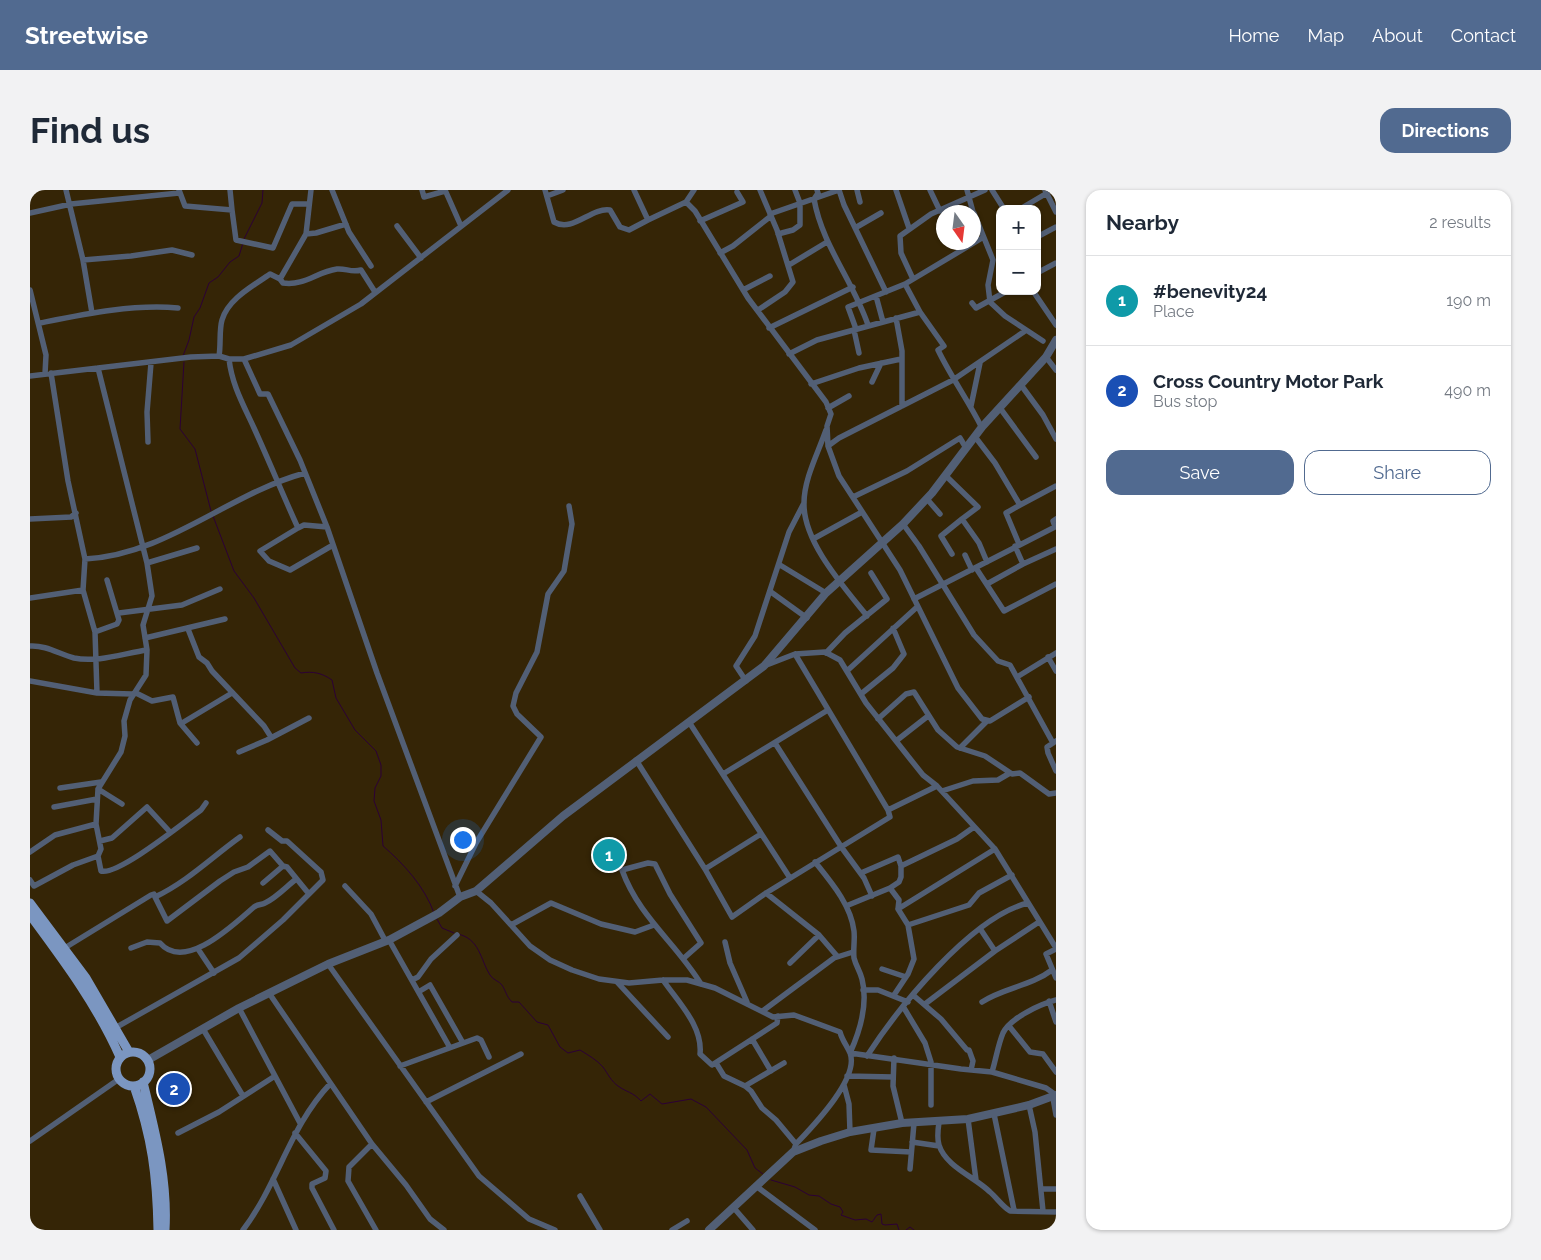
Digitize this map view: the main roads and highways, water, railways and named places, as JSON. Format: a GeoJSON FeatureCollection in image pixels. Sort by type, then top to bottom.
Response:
{"type":"FeatureCollection","features":[{"type":"Feature","properties":{"kind":"main road"},"geometry":{"type":"LineString","coordinates":[[30,903],[86,978],[130,1052]]}},
{"type":"Feature","properties":{"kind":"main road"},"geometry":{"type":"LineString","coordinates":[[30,915],[81,983],[108,1030],[120,1057]]}},
{"type":"Feature","properties":{"kind":"main road"},"geometry":{"type":"LineString","coordinates":[[130,1052],[143,1054],[148,1060],[150,1068],[148,1076],[143,1082],[134,1086],[126,1084],[119,1079],[115,1068],[120,1057],[130,1052]]}},
{"type":"Feature","properties":{"kind":"main road"},"geometry":{"type":"LineString","coordinates":[[143,1082],[160,1151],[167,1200],[165,1230]]}},
{"type":"Feature","properties":{"kind":"main road"},"geometry":{"type":"LineString","coordinates":[[134,1086],[143,1112],[154,1159],[157,1182],[158,1230]]}},
{"type":"Feature","properties":{"kind":"waterway"},"geometry":{"type":"LineString","coordinates":[[244,239],[262,203],[263,190]]}},
{"type":"Feature","properties":{"kind":"waterway"},"geometry":{"type":"LineString","coordinates":[[183,356],[194,317],[200,308],[209,283],[218,277],[230,262],[239,256],[243,243]]}},
{"type":"Feature","properties":{"kind":"waterway"},"geometry":{"type":"LineString","coordinates":[[184,362],[180,429],[195,449],[211,511]]}},
{"type":"Feature","properties":{"kind":"waterway"},"geometry":{"type":"LineString","coordinates":[[213,516],[234,571],[254,598],[295,668],[301,673],[317,673],[332,680],[336,698],[355,730],[376,751],[381,765],[381,776],[375,788],[374,801],[381,820],[383,846],[413,876],[425,894],[434,913]]}},
{"type":"Feature","properties":{"kind":"waterway"},"geometry":{"type":"LineString","coordinates":[[437,919],[442,928],[454,933]]}},
{"type":"Feature","properties":{"kind":"waterway"},"geometry":{"type":"LineString","coordinates":[[458,934],[471,940],[475,945],[490,975],[502,985],[508,998],[512,1002],[519,1002],[537,1022],[548,1025],[560,1047],[568,1053],[580,1050],[598,1062],[611,1080],[641,1101],[650,1094],[662,1104],[691,1099],[706,1107],[747,1150],[755,1168],[763,1174]]}},
{"type":"Feature","properties":{"kind":"waterway"},"geometry":{"type":"LineString","coordinates":[[771,1180],[795,1187],[809,1195],[819,1196],[831,1204],[840,1207],[843,1212],[841,1215],[855,1220],[866,1219],[872,1222],[877,1215],[881,1214],[882,1224],[897,1224],[899,1230]]}},
{"type":"Feature","properties":{"kind":"waterway"},"geometry":{"type":"LineString","coordinates":[[906,1230],[910,1227],[914,1230]]}},
{"type":"Feature","properties":{"kind":"place","name":"#benevity24"},"geometry":{"type":"Point","coordinates":[609,855]}},
{"type":"Feature","properties":{"kind":"place","name":"Cross Country Motor Park"},"geometry":{"type":"Point","coordinates":[174,1089]}}]}
